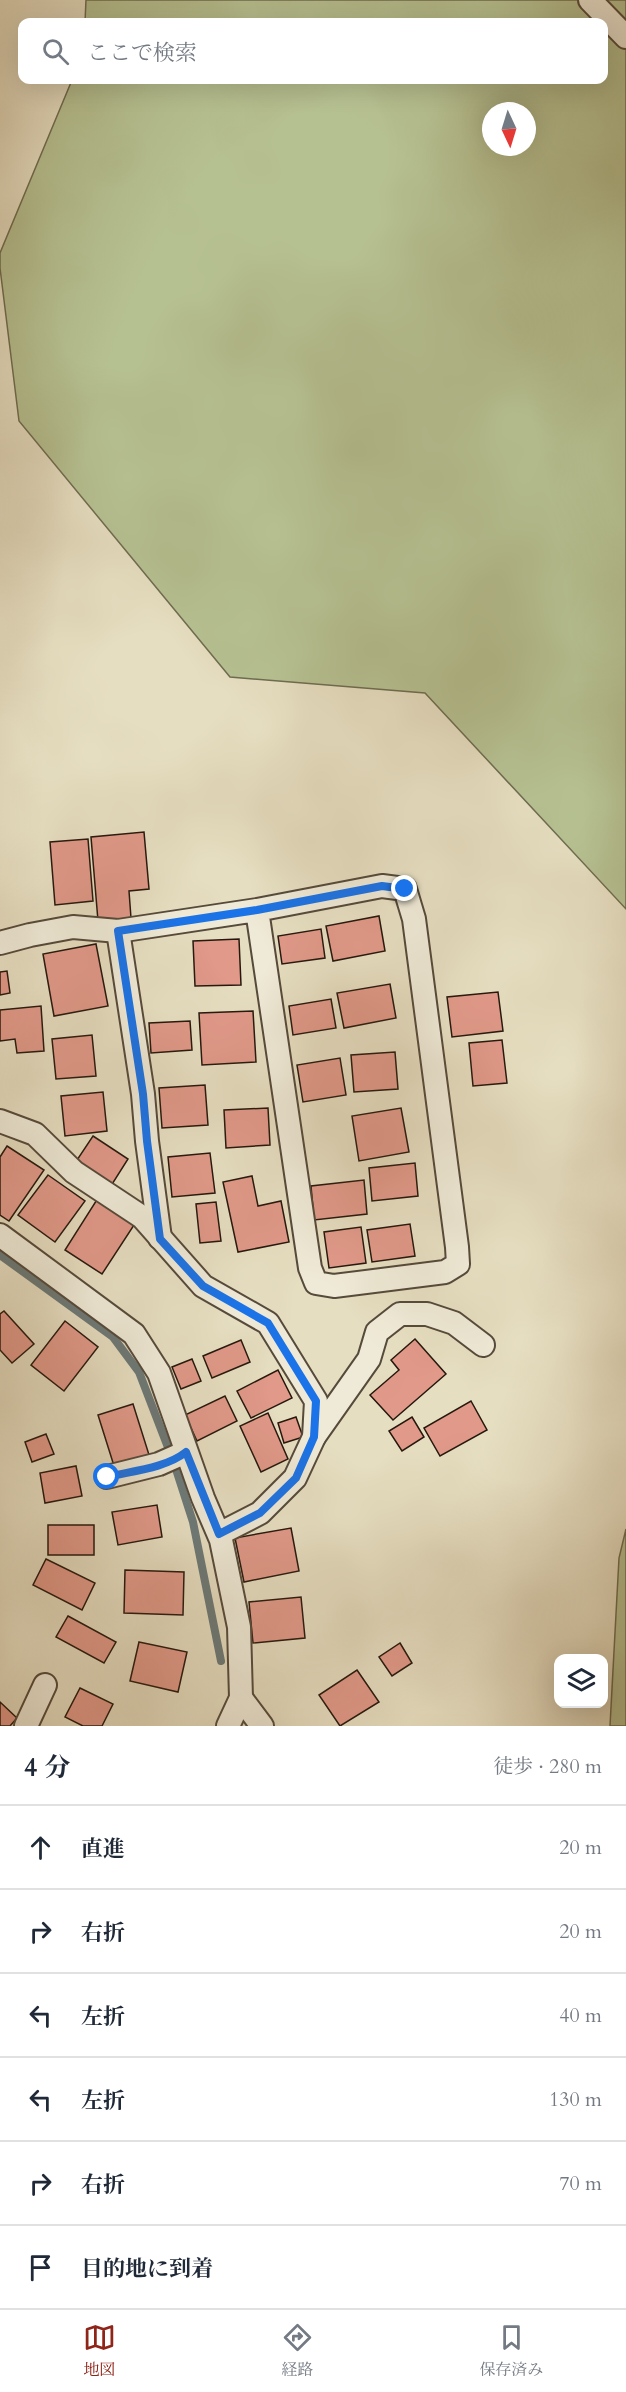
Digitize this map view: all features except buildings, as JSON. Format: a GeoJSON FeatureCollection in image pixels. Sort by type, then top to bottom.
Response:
{"type":"FeatureCollection","features":[{"type":"Feature","properties":{"kind":"street"},"geometry":{"type":"LineString","coordinates":[[590,0],[608,18]]}},
{"type":"Feature","properties":{"kind":"street"},"geometry":{"type":"LineString","coordinates":[[608,18],[626,37]]}},
{"type":"Feature","properties":{"kind":"street"},"geometry":{"type":"LineString","coordinates":[[0,943],[30,934],[73,927],[118,931],[257,910],[382,886],[405,889],[414,919],[457,1247],[458,1264],[445,1272],[334,1286],[316,1283],[310,1268],[257,910]]}},
{"type":"Feature","properties":{"kind":"street"},"geometry":{"type":"LineString","coordinates":[[118,931],[143,1094],[160,1239]]}},
{"type":"Feature","properties":{"kind":"street"},"geometry":{"type":"LineString","coordinates":[[0,1121],[35,1134],[74,1172],[142,1216],[203,1286],[268,1323],[316,1401],[314,1437]]}},
{"type":"Feature","properties":{"kind":"street"},"geometry":{"type":"LineString","coordinates":[[0,1235],[134,1334],[159,1373],[183,1454],[219,1534],[239,1627],[241,1698],[228,1726]]}},
{"type":"Feature","properties":{"kind":"street"},"geometry":{"type":"LineString","coordinates":[[219,1534],[260,1513],[296,1478],[314,1437],[369,1359],[377,1332],[400,1314],[427,1314],[454,1323],[483,1345]]}},
{"type":"Feature","properties":{"kind":"street"},"geometry":{"type":"LineString","coordinates":[[107,1477],[159,1464],[183,1454]]}},
{"type":"Feature","properties":{"kind":"street"},"geometry":{"type":"LineString","coordinates":[[26,1726],[45,1685]]}},
{"type":"Feature","properties":{"kind":"street"},"geometry":{"type":"LineString","coordinates":[[241,1698],[262,1726]]}},
{"type":"Feature","properties":{"kind":"green space"},"geometry":{"type":"Polygon","coordinates":[[[86,0],[626,0],[626,909],[425,693],[230,677],[19,421],[0,253],[70,84],[608,84],[608,18],[85,18],[86,0]]]}},
{"type":"Feature","properties":{"kind":"green space"},"geometry":{"type":"Polygon","coordinates":[[[626,1529],[626,1726],[610,1726],[619,1558],[626,1529]]]}},
{"type":"Feature","properties":{"kind":"waterway"},"geometry":{"type":"LineString","coordinates":[[0,1255],[113,1337],[139,1372],[174,1463],[193,1522],[221,1661]]}},
{"type":"Feature","properties":{"kind":"route"},"geometry":{"type":"LineString","coordinates":[[107,1477],[159,1464],[186,1452],[219,1534],[260,1513],[296,1478],[314,1437],[316,1401],[268,1323],[203,1286],[160,1239],[143,1094],[118,931],[257,910],[382,886],[405,889]]}}]}
